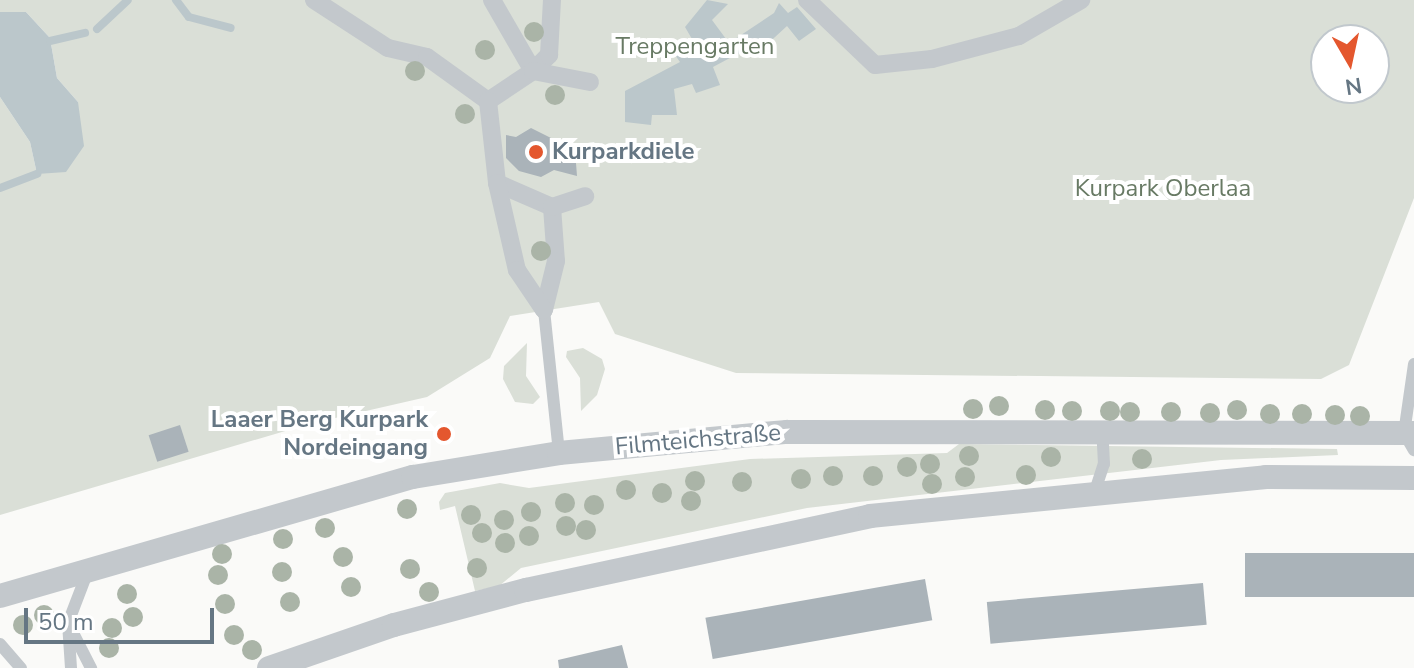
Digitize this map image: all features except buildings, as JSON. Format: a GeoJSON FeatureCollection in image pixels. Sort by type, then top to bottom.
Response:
{"type":"FeatureCollection","features":[{"type":"Feature","properties":{"kind":"street"},"geometry":{"type":"LineString","coordinates":[[314,0],[388,48],[427,57],[488,101],[497,183],[517,270],[544,310]]}},
{"type":"Feature","properties":{"kind":"street"},"geometry":{"type":"LineString","coordinates":[[492,0],[533,71],[590,82]]}},
{"type":"Feature","properties":{"kind":"street"},"geometry":{"type":"LineString","coordinates":[[488,101],[533,71],[549,55],[552,0]]}},
{"type":"Feature","properties":{"kind":"street"},"geometry":{"type":"LineString","coordinates":[[807,0],[875,65],[932,59],[1019,36],[1081,0]]}},
{"type":"Feature","properties":{"kind":"street"},"geometry":{"type":"LineString","coordinates":[[497,183],[552,207],[585,196]]}},
{"type":"Feature","properties":{"kind":"street"},"geometry":{"type":"LineString","coordinates":[[544,310],[556,261],[552,207]]}},
{"type":"Feature","properties":{"kind":"street","name":"Filmteichstraße"},"geometry":{"type":"LineString","coordinates":[[0,596],[413,477],[559,453],[787,432],[1102,431],[1411,439]]}},
{"type":"Feature","properties":{"kind":"street"},"geometry":{"type":"LineString","coordinates":[[269,668],[394,625],[526,590],[870,516],[1266,477],[1414,478]]}},
{"type":"Feature","properties":{"kind":"lane"},"geometry":{"type":"LineString","coordinates":[[544,310],[559,453]]}},
{"type":"Feature","properties":{"kind":"lane"},"geometry":{"type":"LineString","coordinates":[[1411,439],[1414,364]]}},
{"type":"Feature","properties":{"kind":"lane"},"geometry":{"type":"LineString","coordinates":[[1094,494],[1104,464],[1102,431]]}},
{"type":"Feature","properties":{"kind":"lane"},"geometry":{"type":"LineString","coordinates":[[71,668],[68,623],[89,568]]}},
{"type":"Feature","properties":{"kind":"lane"},"geometry":{"type":"LineString","coordinates":[[68,623],[91,668]]}},
{"type":"Feature","properties":{"kind":"lane"},"geometry":{"type":"LineString","coordinates":[[0,644],[21,668]]}},
{"type":"Feature","properties":{"kind":"green space","name":"Kurpark Oberlaa"},"geometry":{"type":"Polygon","coordinates":[[[0,0],[1414,0],[1414,198],[1349,365],[1321,379],[736,373],[615,334],[599,302],[510,316],[490,358],[427,397],[309,424],[0,515],[0,97],[30,142],[37,174],[78,102],[57,78],[50,38],[26,12],[0,12],[0,0]]]}},
{"type":"Feature","properties":{"kind":"green space"},"geometry":{"type":"Polygon","coordinates":[[[527,343],[526,376],[540,397],[533,404],[515,402],[503,379],[504,366],[527,343]]]}},
{"type":"Feature","properties":{"kind":"green space"},"geometry":{"type":"Polygon","coordinates":[[[583,348],[602,359],[605,369],[597,395],[581,411],[580,378],[566,357],[567,351],[583,348]]]}},
{"type":"Feature","properties":{"kind":"green space"},"geometry":{"type":"Polygon","coordinates":[[[959,444],[1337,449],[1338,455],[1221,460],[807,508],[521,568],[499,586],[475,591],[455,506],[440,510],[439,502],[445,493],[500,483],[529,488],[750,459],[947,453],[959,444]]]}},
{"type":"Feature","properties":{"kind":"shaded area"},"geometry":{"type":"Polygon","coordinates":[[[707,0],[728,4],[712,20],[729,43],[774,13],[779,3],[788,13],[797,7],[816,29],[799,41],[787,26],[761,50],[756,44],[713,67],[720,85],[696,93],[692,84],[674,89],[677,115],[652,115],[651,125],[625,122],[625,91],[680,62],[670,48],[692,39],[685,27],[707,0]]]}},
{"type":"Feature","properties":{"kind":"shaded area"},"geometry":{"type":"Polygon","coordinates":[[[0,12],[26,12],[50,38],[57,78],[78,102],[84,146],[66,172],[37,174],[30,142],[0,97],[0,12]]]}},
{"type":"Feature","properties":{"kind":"waterway"},"geometry":{"type":"LineString","coordinates":[[97,29],[128,0]]}},
{"type":"Feature","properties":{"kind":"waterway"},"geometry":{"type":"LineString","coordinates":[[176,0],[189,17],[231,28]]}},
{"type":"Feature","properties":{"kind":"waterway"},"geometry":{"type":"LineString","coordinates":[[50,41],[85,33]]}},
{"type":"Feature","properties":{"kind":"waterway"},"geometry":{"type":"LineString","coordinates":[[0,188],[37,174]]}},
{"type":"Feature","properties":{"kind":"place","name":"Kurparkdiele"},"geometry":{"type":"Point","coordinates":[536,152]}},
{"type":"Feature","properties":{"kind":"place","name":"Laaer Berg Kurpark Nordeingang"},"geometry":{"type":"Point","coordinates":[444,434]}},
{"type":"Feature","properties":{"kind":"park label","name":"Treppengarten"},"geometry":{"type":"Point","coordinates":[695,47]}}]}
